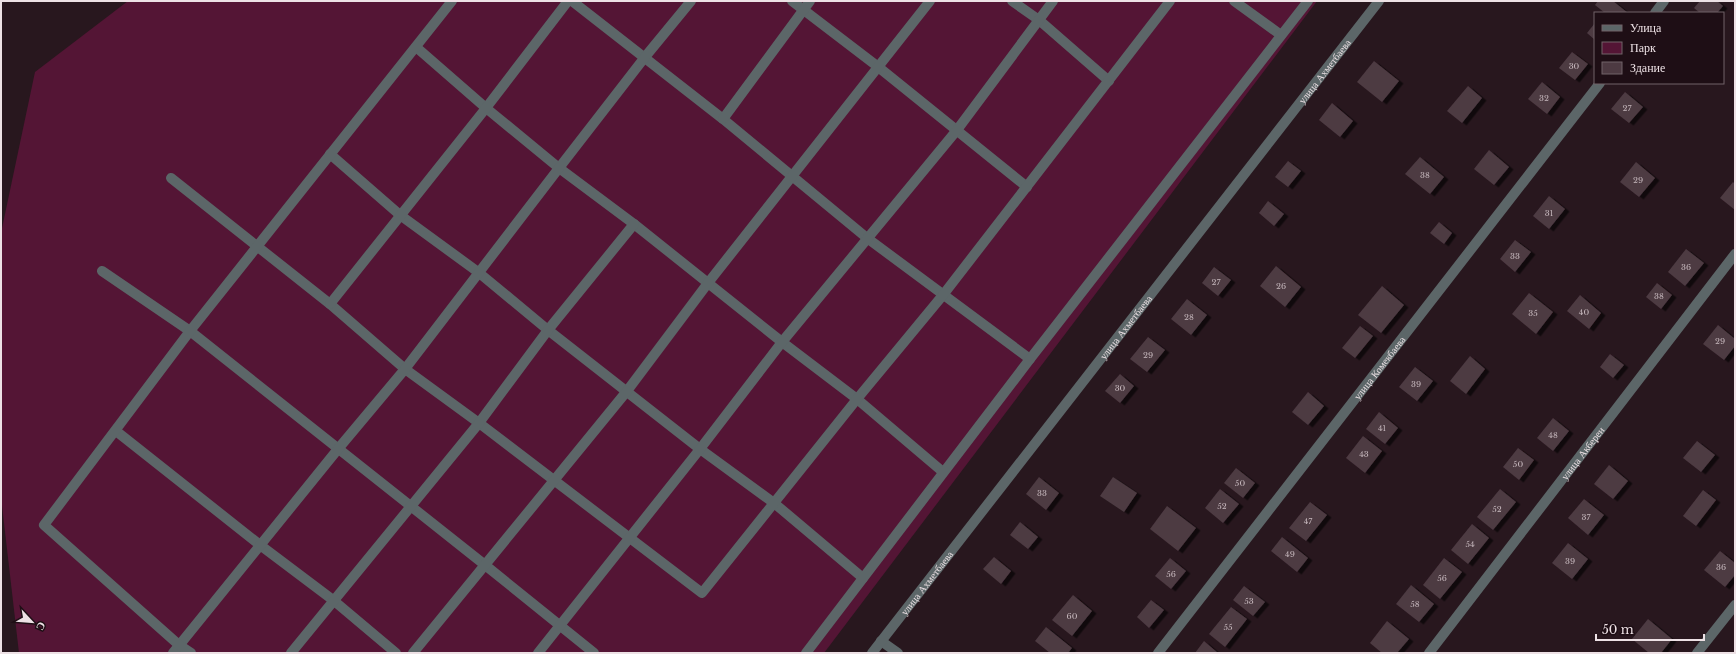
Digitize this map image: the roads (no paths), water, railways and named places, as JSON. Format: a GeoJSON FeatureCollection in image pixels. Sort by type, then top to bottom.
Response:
{"type":"FeatureCollection","features":[{"type":"Feature","properties":{"kind":"street"},"geometry":{"type":"LineString","coordinates":[[191,653],[179,645],[44,525],[190,331],[452,1]]}},
{"type":"Feature","properties":{"kind":"street"},"geometry":{"type":"LineString","coordinates":[[330,304],[486,108],[568,1]]}},
{"type":"Feature","properties":{"kind":"street"},"geometry":{"type":"LineString","coordinates":[[572,1],[723,119],[867,238],[1030,359]]}},
{"type":"Feature","properties":{"kind":"street"},"geometry":{"type":"LineString","coordinates":[[173,653],[338,449],[405,369],[478,272],[645,57],[692,1]]}},
{"type":"Feature","properties":{"kind":"street"},"geometry":{"type":"LineString","coordinates":[[792,1],[877,66],[1027,187]]}},
{"type":"Feature","properties":{"kind":"street"},"geometry":{"type":"LineString","coordinates":[[723,119],[810,1]]}},
{"type":"Feature","properties":{"kind":"street"},"geometry":{"type":"LineString","coordinates":[[413,653],[627,391],[708,283],[877,66],[930,1]]}},
{"type":"Feature","properties":{"kind":"street"},"geometry":{"type":"LineString","coordinates":[[1012,1],[1038,20],[1109,81]]}},
{"type":"Feature","properties":{"kind":"street"},"geometry":{"type":"LineString","coordinates":[[538,653],[700,450],[782,342],[957,130],[1053,1]]}},
{"type":"Feature","properties":{"kind":"street"},"geometry":{"type":"LineString","coordinates":[[171,178],[330,304],[405,369],[554,479],[702,593],[857,399],[943,295],[1170,1]]}},
{"type":"Feature","properties":{"kind":"street"},"geometry":{"type":"LineString","coordinates":[[1234,1],[1281,35]]}},
{"type":"Feature","properties":{"kind":"street"},"geometry":{"type":"LineString","coordinates":[[806,653],[1030,359],[1308,1]]}},
{"type":"Feature","properties":{"kind":"street","name":"улица Ахметбаева"},"geometry":{"type":"LineString","coordinates":[[872,653],[1378,1]]}},
{"type":"Feature","properties":{"kind":"street"},"geometry":{"type":"LineString","coordinates":[[1656,12],[1664,1]]}},
{"type":"Feature","properties":{"kind":"street"},"geometry":{"type":"LineString","coordinates":[[416,47],[486,108],[559,168],[634,224],[782,342],[857,399],[943,472]]}},
{"type":"Feature","properties":{"kind":"street","name":"улица Комекбаева"},"geometry":{"type":"LineString","coordinates":[[1158,653],[1599,84]]}},
{"type":"Feature","properties":{"kind":"street"},"geometry":{"type":"LineString","coordinates":[[330,154],[400,215],[478,272],[548,330],[700,450],[774,503],[863,578]]}},
{"type":"Feature","properties":{"kind":"street"},"geometry":{"type":"LineString","coordinates":[[291,653],[479,423],[548,330],[634,224]]}},
{"type":"Feature","properties":{"kind":"street","name":"улица Акберен"},"geometry":{"type":"LineString","coordinates":[[1429,653],[1735,254]]}},
{"type":"Feature","properties":{"kind":"street"},"geometry":{"type":"LineString","coordinates":[[102,271],[190,331],[594,653]]}},
{"type":"Feature","properties":{"kind":"street"},"geometry":{"type":"LineString","coordinates":[[116,431],[260,545],[333,600],[396,653]]}},
{"type":"Feature","properties":{"kind":"street"},"geometry":{"type":"LineString","coordinates":[[1697,653],[1735,605]]}},
{"type":"Feature","properties":{"kind":"street"},"geometry":{"type":"LineString","coordinates":[[881,641],[898,653]]}}]}
